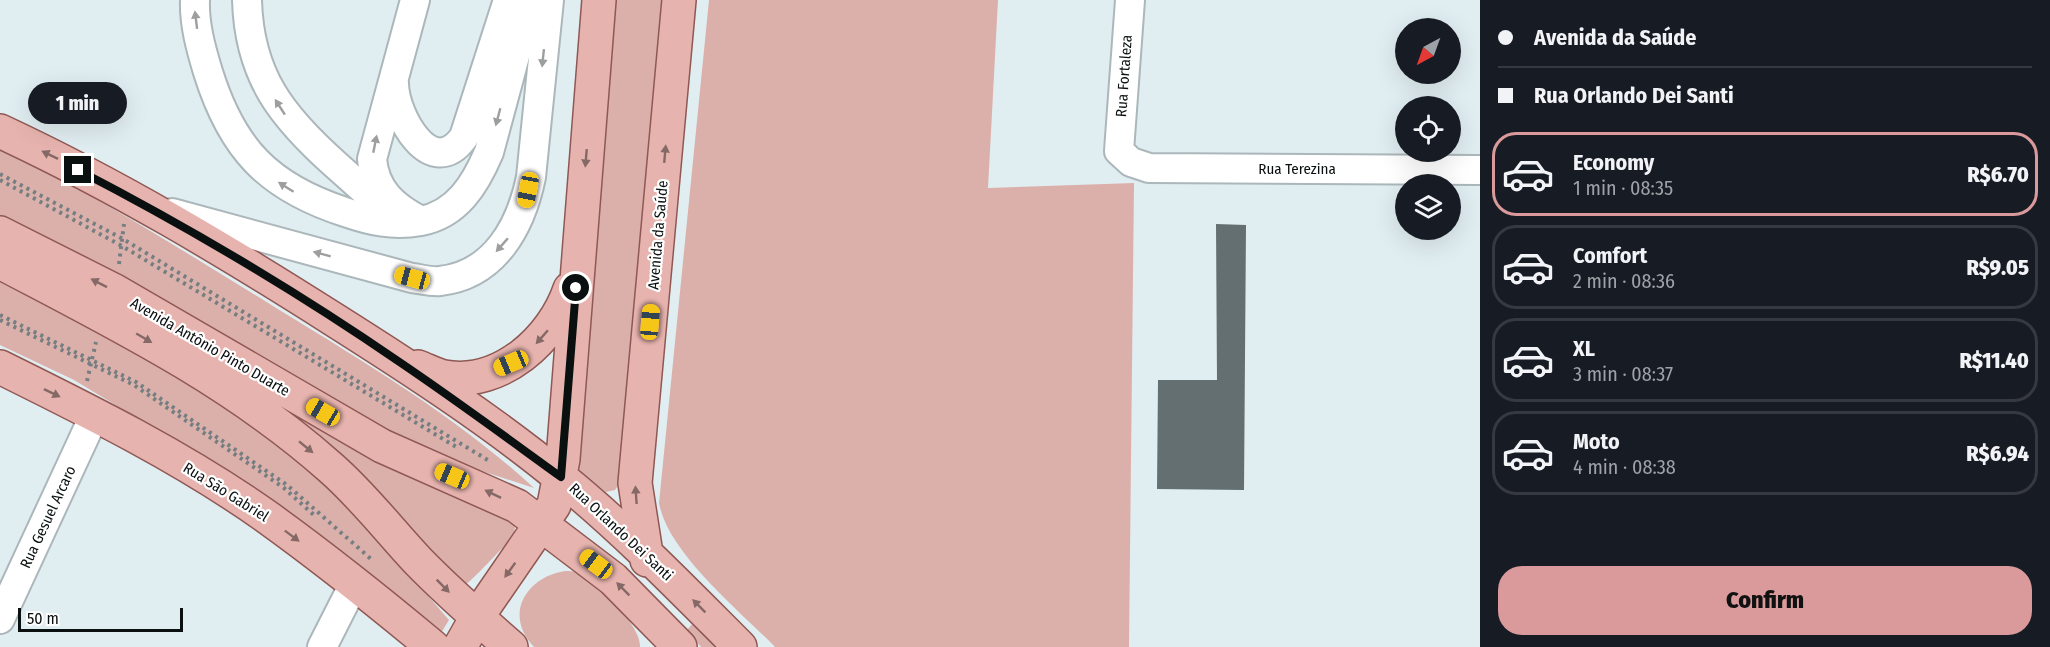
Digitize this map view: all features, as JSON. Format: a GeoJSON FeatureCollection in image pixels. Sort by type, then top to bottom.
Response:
{"type":"FeatureCollection","features":[{"type":"Feature","properties":{"kind":"main road"},"geometry":{"type":"LineString","coordinates":[[460,647],[477,617],[554,506],[561,477],[599,0]]}},
{"type":"Feature","properties":{"kind":"main road","name":"Avenida da Saúde"},"geometry":{"type":"LineString","coordinates":[[669,641],[645,552],[635,483],[679,0]]}},
{"type":"Feature","properties":{"kind":"main road","name":"Rua Orlando Dei Santi"},"geometry":{"type":"LineString","coordinates":[[0,131],[136,213],[275,282],[397,360],[561,477],[645,552],[740,647]]}},
{"type":"Feature","properties":{"kind":"main road","name":"Avenida Antônio Pinto Duarte"},"geometry":{"type":"LineString","coordinates":[[0,232],[115,291],[382,446],[491,493],[543,524],[614,579],[669,641]]}},
{"type":"Feature","properties":{"kind":"main road","name":"Avenida Antônio Pinto Duarte"},"geometry":{"type":"LineString","coordinates":[[0,262],[140,335],[232,390],[274,420],[345,481],[420,563],[511,647]]}},
{"type":"Feature","properties":{"kind":"main road"},"geometry":{"type":"LineString","coordinates":[[397,360],[444,377],[468,377],[490,372],[511,363],[531,349],[552,325],[566,300],[577,267]]}},
{"type":"Feature","properties":{"kind":"main road","name":"Rua São Gabriel"},"geometry":{"type":"LineString","coordinates":[[0,367],[90,402],[266,516],[355,582],[433,647]]}},
{"type":"Feature","properties":{"kind":"street"},"geometry":{"type":"LineString","coordinates":[[195,0],[201,46],[217,98],[239,142],[265,171],[301,196],[386,224],[421,221],[442,214],[455,206],[480,174],[489,153],[530,0]]}},
{"type":"Feature","properties":{"kind":"street"},"geometry":{"type":"LineString","coordinates":[[247,0],[255,50],[279,107],[300,133],[376,201],[403,216],[421,221]]}},
{"type":"Feature","properties":{"kind":"street"},"geometry":{"type":"LineString","coordinates":[[415,0],[372,159],[373,172],[388,199],[401,211],[421,221]]}},
{"type":"Feature","properties":{"kind":"street"},"geometry":{"type":"LineString","coordinates":[[394,82],[398,110],[419,142],[439,153],[457,147],[464,137],[508,0]]}},
{"type":"Feature","properties":{"kind":"street"},"geometry":{"type":"LineString","coordinates":[[136,213],[412,278],[438,281],[462,276],[483,264],[501,247],[516,228],[526,203],[549,0]]}},
{"type":"Feature","properties":{"kind":"street","name":"Rua Fortaleza"},"geometry":{"type":"LineString","coordinates":[[1119,151],[1130,0]]}},
{"type":"Feature","properties":{"kind":"street","name":"Rua Terezina"},"geometry":{"type":"LineString","coordinates":[[1119,151],[1131,162],[1149,168],[1480,170]]}},
{"type":"Feature","properties":{"kind":"street","name":"Rua Gesuel Arcaro"},"geometry":{"type":"LineString","coordinates":[[0,619],[90,402]]}},
{"type":"Feature","properties":{"kind":"street"},"geometry":{"type":"LineString","coordinates":[[322,647],[355,582]]}},
{"type":"Feature","properties":{"kind":"path"},"geometry":{"type":"LineString","coordinates":[[0,174],[123,239],[495,467],[122,246],[0,180]]}},
{"type":"Feature","properties":{"kind":"path"},"geometry":{"type":"LineString","coordinates":[[118,266],[123,239],[136,213]]}},
{"type":"Feature","properties":{"kind":"path"},"geometry":{"type":"LineString","coordinates":[[0,320],[91,364]]}},
{"type":"Feature","properties":{"kind":"path"},"geometry":{"type":"LineString","coordinates":[[90,402],[91,364],[97,339]]}},
{"type":"Feature","properties":{"kind":"shaded area"},"geometry":{"type":"Polygon","coordinates":[[[614,0],[664,0],[620,483],[615,490],[606,492],[576,467],[614,0]]]}},
{"type":"Feature","properties":{"kind":"shaded area"},"geometry":{"type":"Polygon","coordinates":[[[709,0],[998,0],[988,188],[1134,183],[1129,647],[775,647],[707,580],[676,541],[665,522],[659,503],[709,0]]]}},
{"type":"Feature","properties":{"kind":"shaded area"},"geometry":{"type":"Polygon","coordinates":[[[0,149],[68,183],[134,221],[404,388],[471,436],[534,488],[448,460],[384,431],[0,218],[0,149]]]}},
{"type":"Feature","properties":{"kind":"shaded area"},"geometry":{"type":"Polygon","coordinates":[[[0,274],[227,400],[343,498],[449,620],[441,633],[350,557],[275,501],[74,380],[0,345],[0,274]]]}},
{"type":"Feature","properties":{"kind":"shaded area"},"geometry":{"type":"Polygon","coordinates":[[[296,412],[509,518],[515,525],[514,537],[463,586],[293,417],[296,412]]]}},
{"type":"Feature","properties":{"kind":"shaded area"},"geometry":{"type":"Polygon","coordinates":[[[565,571],[579,573],[607,595],[634,628],[640,647],[534,647],[525,635],[520,622],[523,599],[539,581],[565,571]]]}},
{"type":"Feature","properties":{"kind":"shaded area"},"geometry":{"type":"Polygon","coordinates":[[[693,623],[718,647],[701,647],[687,630],[693,623]]]}},
{"type":"Feature","properties":{"kind":"building"},"geometry":{"type":"Polygon","coordinates":[[[1216,224],[1246,225],[1244,490],[1157,489],[1158,380],[1217,380],[1216,224]]]}},
{"type":"Feature","properties":{"kind":"route"},"geometry":{"type":"LineString","coordinates":[[78,170],[149,207],[275,282],[397,360],[561,477],[576,288]]}}]}
